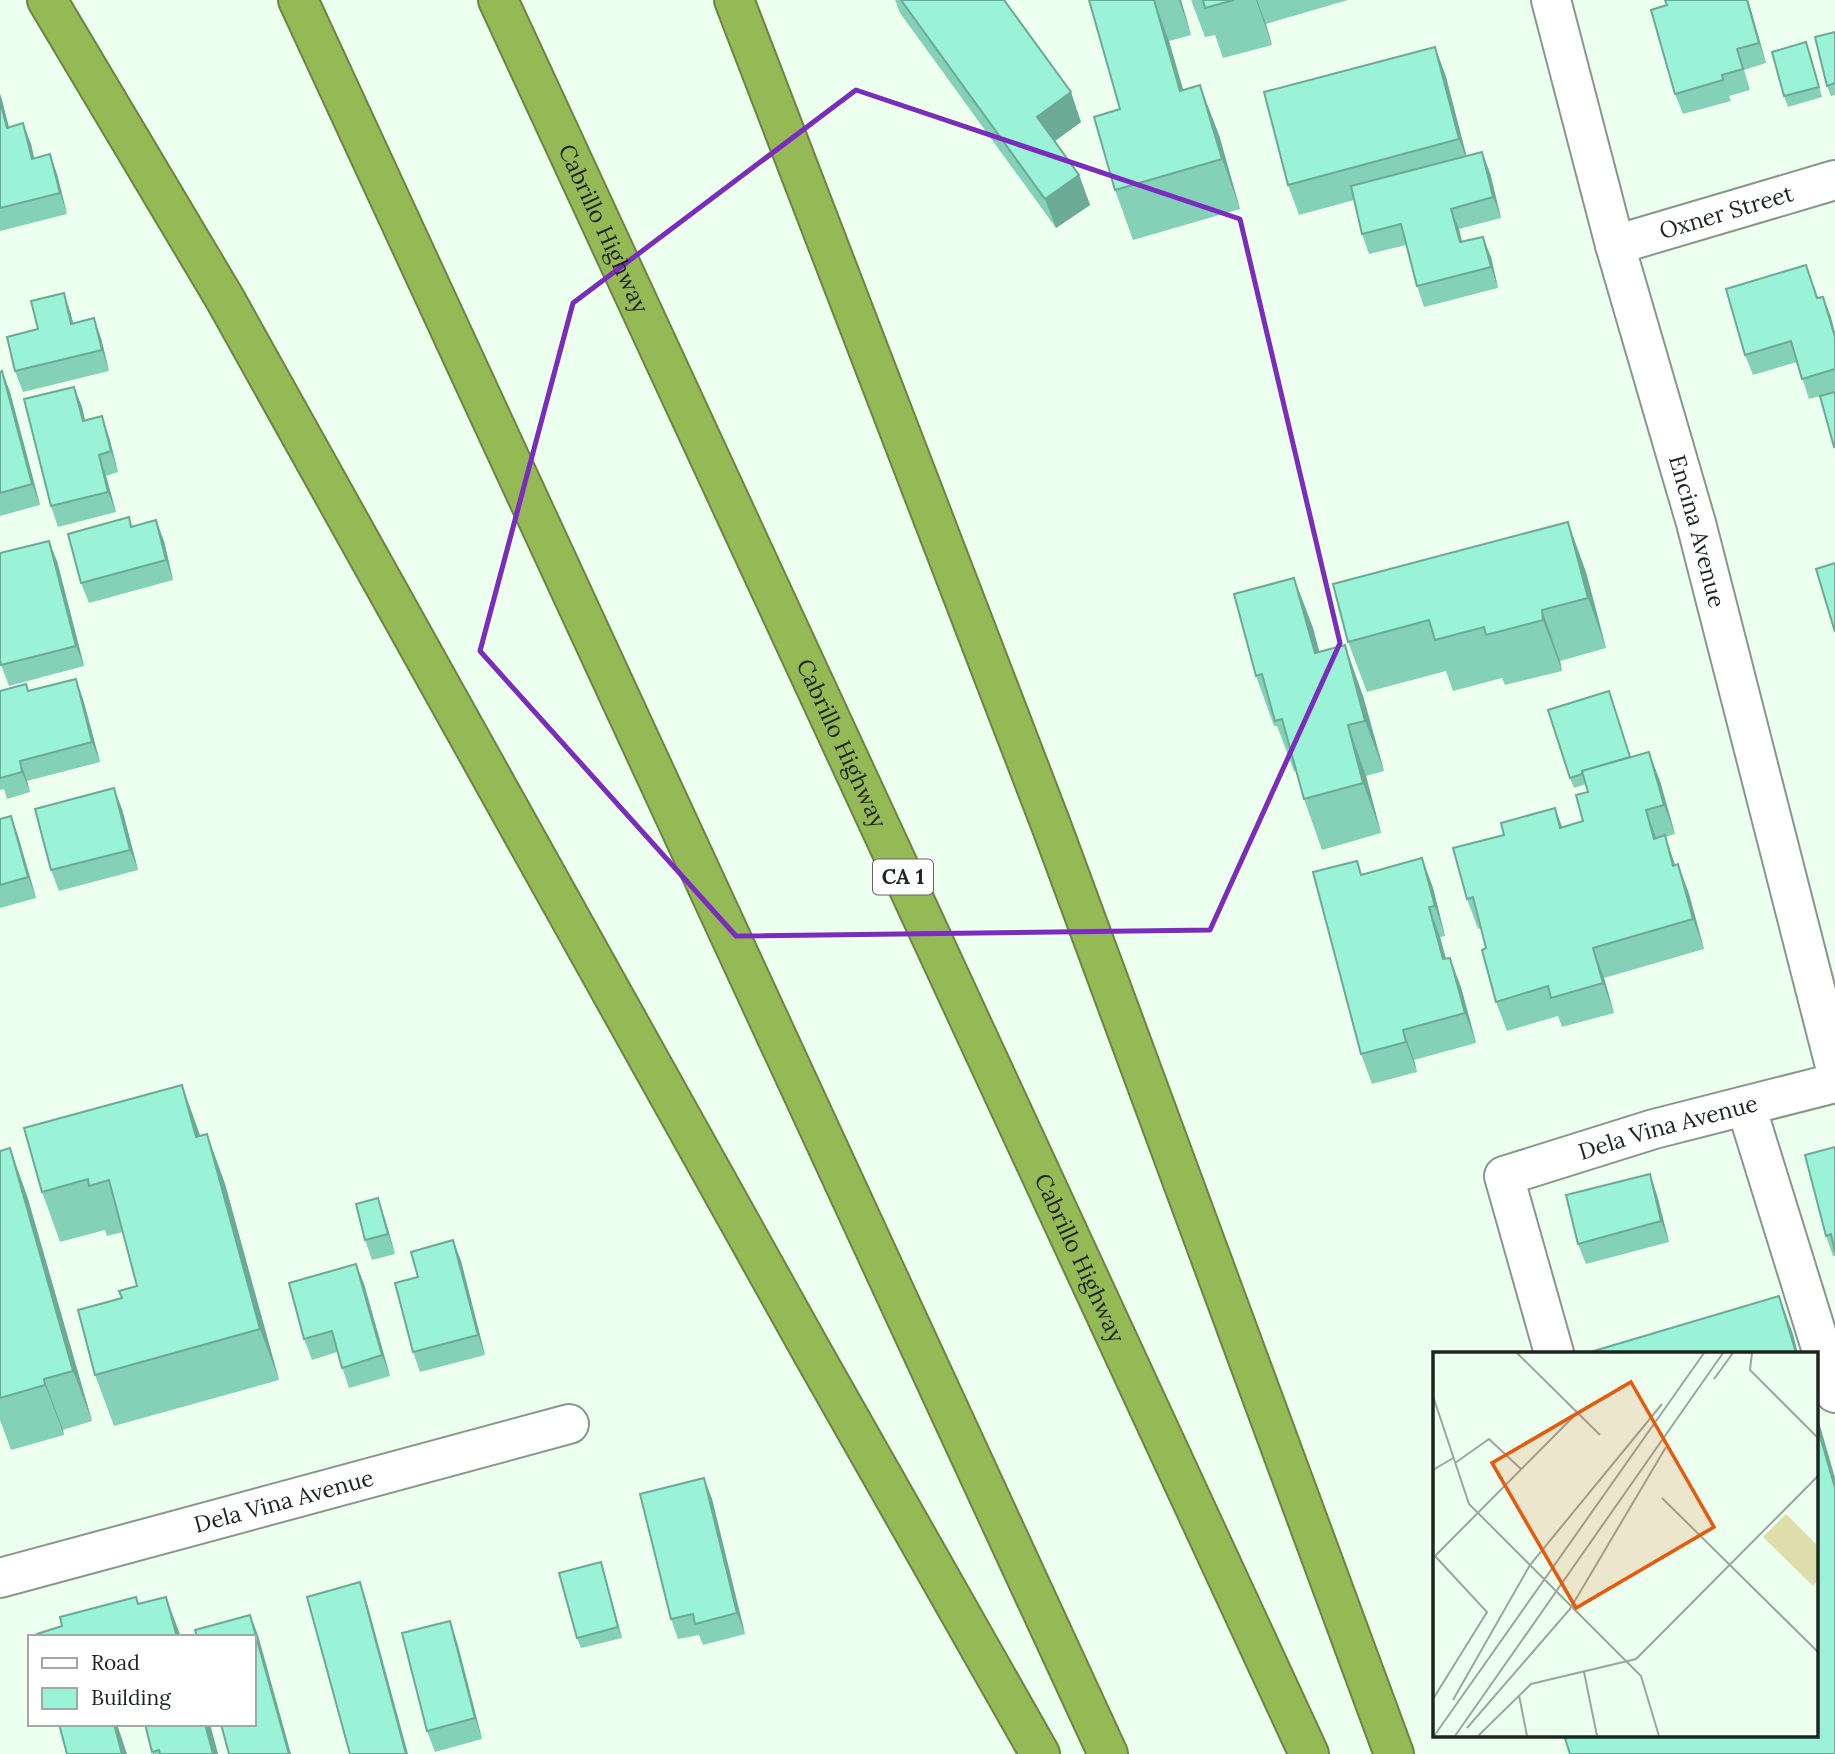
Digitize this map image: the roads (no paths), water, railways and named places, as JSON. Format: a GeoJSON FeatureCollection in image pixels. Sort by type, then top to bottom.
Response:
{"type":"FeatureCollection","features":[{"type":"Feature","properties":{"kind":"highway"},"geometry":{"type":"LineString","coordinates":[[47,0],[225,299],[812,1352],[1041,1754]]}},
{"type":"Feature","properties":{"kind":"highway","name":"Cabrillo Highway"},"geometry":{"type":"LineString","coordinates":[[498,0],[1309,1754]]}},
{"type":"Feature","properties":{"kind":"highway"},"geometry":{"type":"LineString","coordinates":[[734,0],[1060,851],[1394,1754]]}},
{"type":"Feature","properties":{"kind":"highway"},"geometry":{"type":"LineString","coordinates":[[301,8],[1108,1754]]}},
{"type":"Feature","properties":{"kind":"street","name":"Encina Avenue"},"geometry":{"type":"LineString","coordinates":[[1551,0],[1615,245],[1696,523],[1835,1066]]}},
{"type":"Feature","properties":{"kind":"street","name":"Oxner Street"},"geometry":{"type":"LineString","coordinates":[[1615,245],[1835,180]]}},
{"type":"Feature","properties":{"kind":"street","name":"Dela Vina Avenue"},"geometry":{"type":"LineString","coordinates":[[1554,1352],[1504,1176],[1654,1129],[1835,1083]]}},
{"type":"Feature","properties":{"kind":"street"},"geometry":{"type":"LineString","coordinates":[[1746,1107],[1835,1393]]}},
{"type":"Feature","properties":{"kind":"street","name":"Dela Vina Avenue"},"geometry":{"type":"LineString","coordinates":[[0,1578],[569,1424]]}}]}
